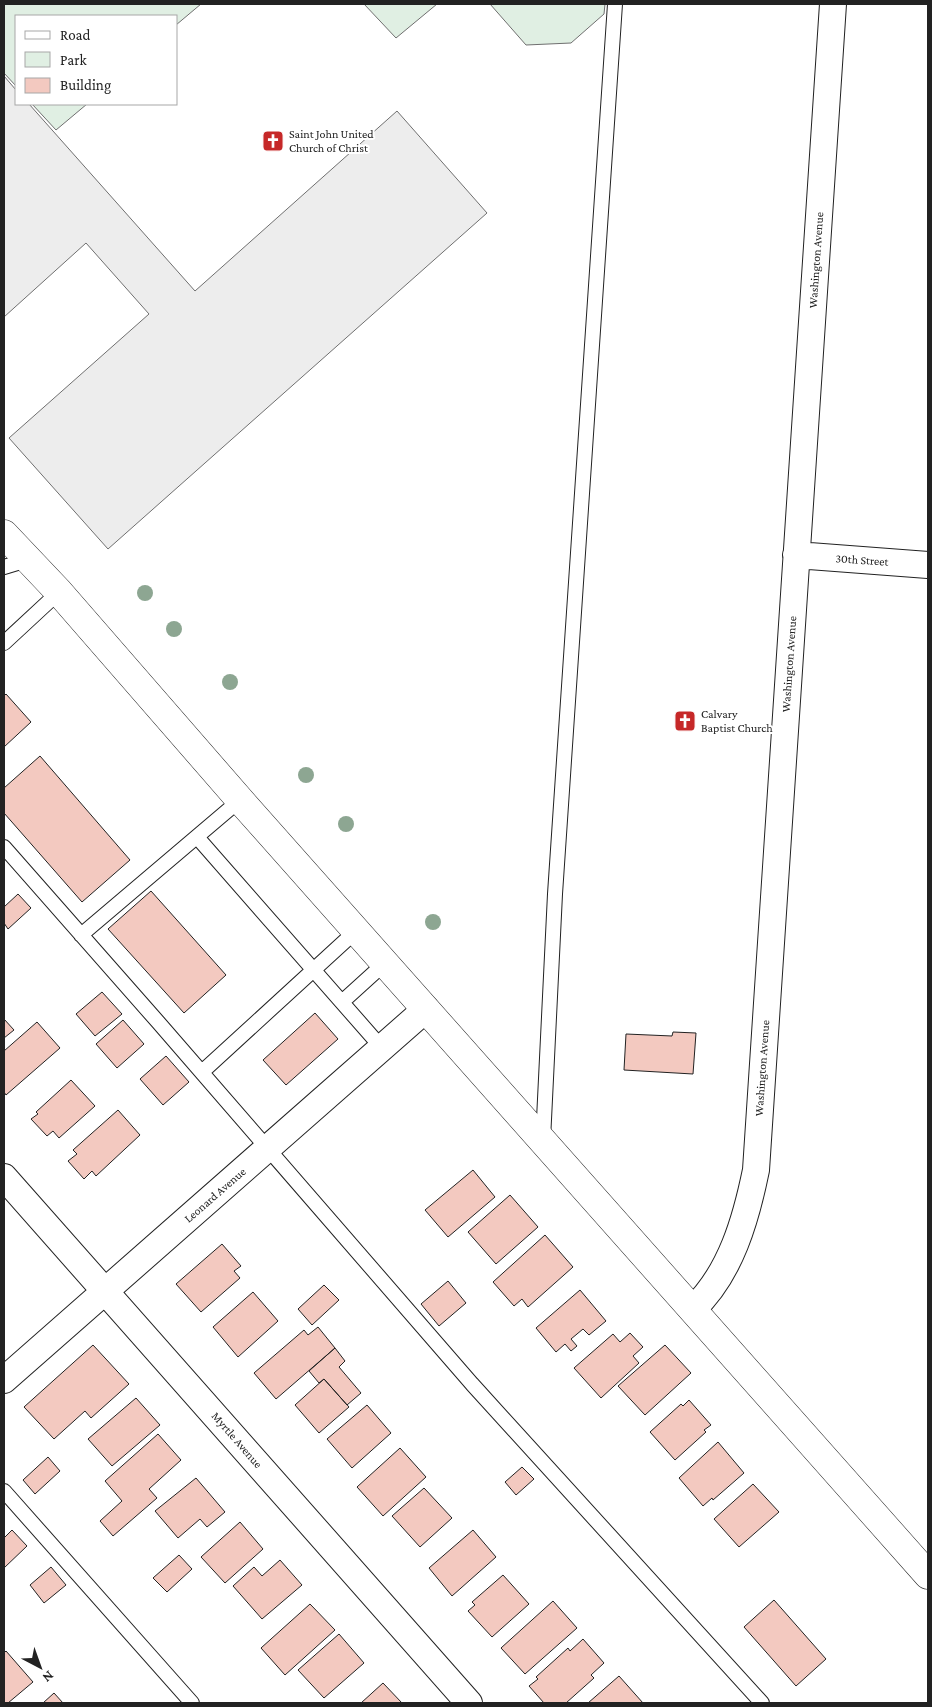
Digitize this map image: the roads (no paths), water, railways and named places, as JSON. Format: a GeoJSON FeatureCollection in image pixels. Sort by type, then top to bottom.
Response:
{"type":"FeatureCollection","features":[{"type":"Feature","properties":{"kind":"main road"},"geometry":{"type":"LineString","coordinates":[[4,534],[15,564],[59,592],[240,800],[928,1575]]}},
{"type":"Feature","properties":{"kind":"street","name":"Washington Avenue"},"geometry":{"type":"LineString","coordinates":[[692,1309],[702,1301],[719,1275],[739,1236],[756,1170],[833,4]]}},
{"type":"Feature","properties":{"kind":"street","name":"30th Street"},"geometry":{"type":"LineString","coordinates":[[796,555],[928,565]]}},
{"type":"Feature","properties":{"kind":"street","name":"Leonard Avenue"},"geometry":{"type":"LineString","coordinates":[[4,1380],[426,1009]]}},
{"type":"Feature","properties":{"kind":"street","name":"Myrtle Avenue"},"geometry":{"type":"LineString","coordinates":[[4,1177],[469,1703]]}},
{"type":"Feature","properties":{"kind":"lane"},"geometry":{"type":"LineString","coordinates":[[543,1140],[555,894],[615,4]]}},
{"type":"Feature","properties":{"kind":"lane"},"geometry":{"type":"LineString","coordinates":[[4,642],[59,592]]}},
{"type":"Feature","properties":{"kind":"lane"},"geometry":{"type":"LineString","coordinates":[[81,935],[240,800]]}},
{"type":"Feature","properties":{"kind":"lane"},"geometry":{"type":"LineString","coordinates":[[197,837],[382,1048]]}},
{"type":"Feature","properties":{"kind":"lane"},"geometry":{"type":"LineString","coordinates":[[4,847],[472,1384],[762,1703]]}},
{"type":"Feature","properties":{"kind":"lane"},"geometry":{"type":"LineString","coordinates":[[202,1072],[356,931]]}},
{"type":"Feature","properties":{"kind":"lane"},"geometry":{"type":"LineString","coordinates":[[342,1002],[385,963]]}},
{"type":"Feature","properties":{"kind":"lane"},"geometry":{"type":"LineString","coordinates":[[4,1491],[192,1703]]}},
{"type":"Feature","properties":{"kind":"place","name":"Saint John United Church of Christ"},"geometry":{"type":"Point","coordinates":[273,141]}},
{"type":"Feature","properties":{"kind":"place","name":"Calvary Baptist Church"},"geometry":{"type":"Point","coordinates":[685,721]}}]}
